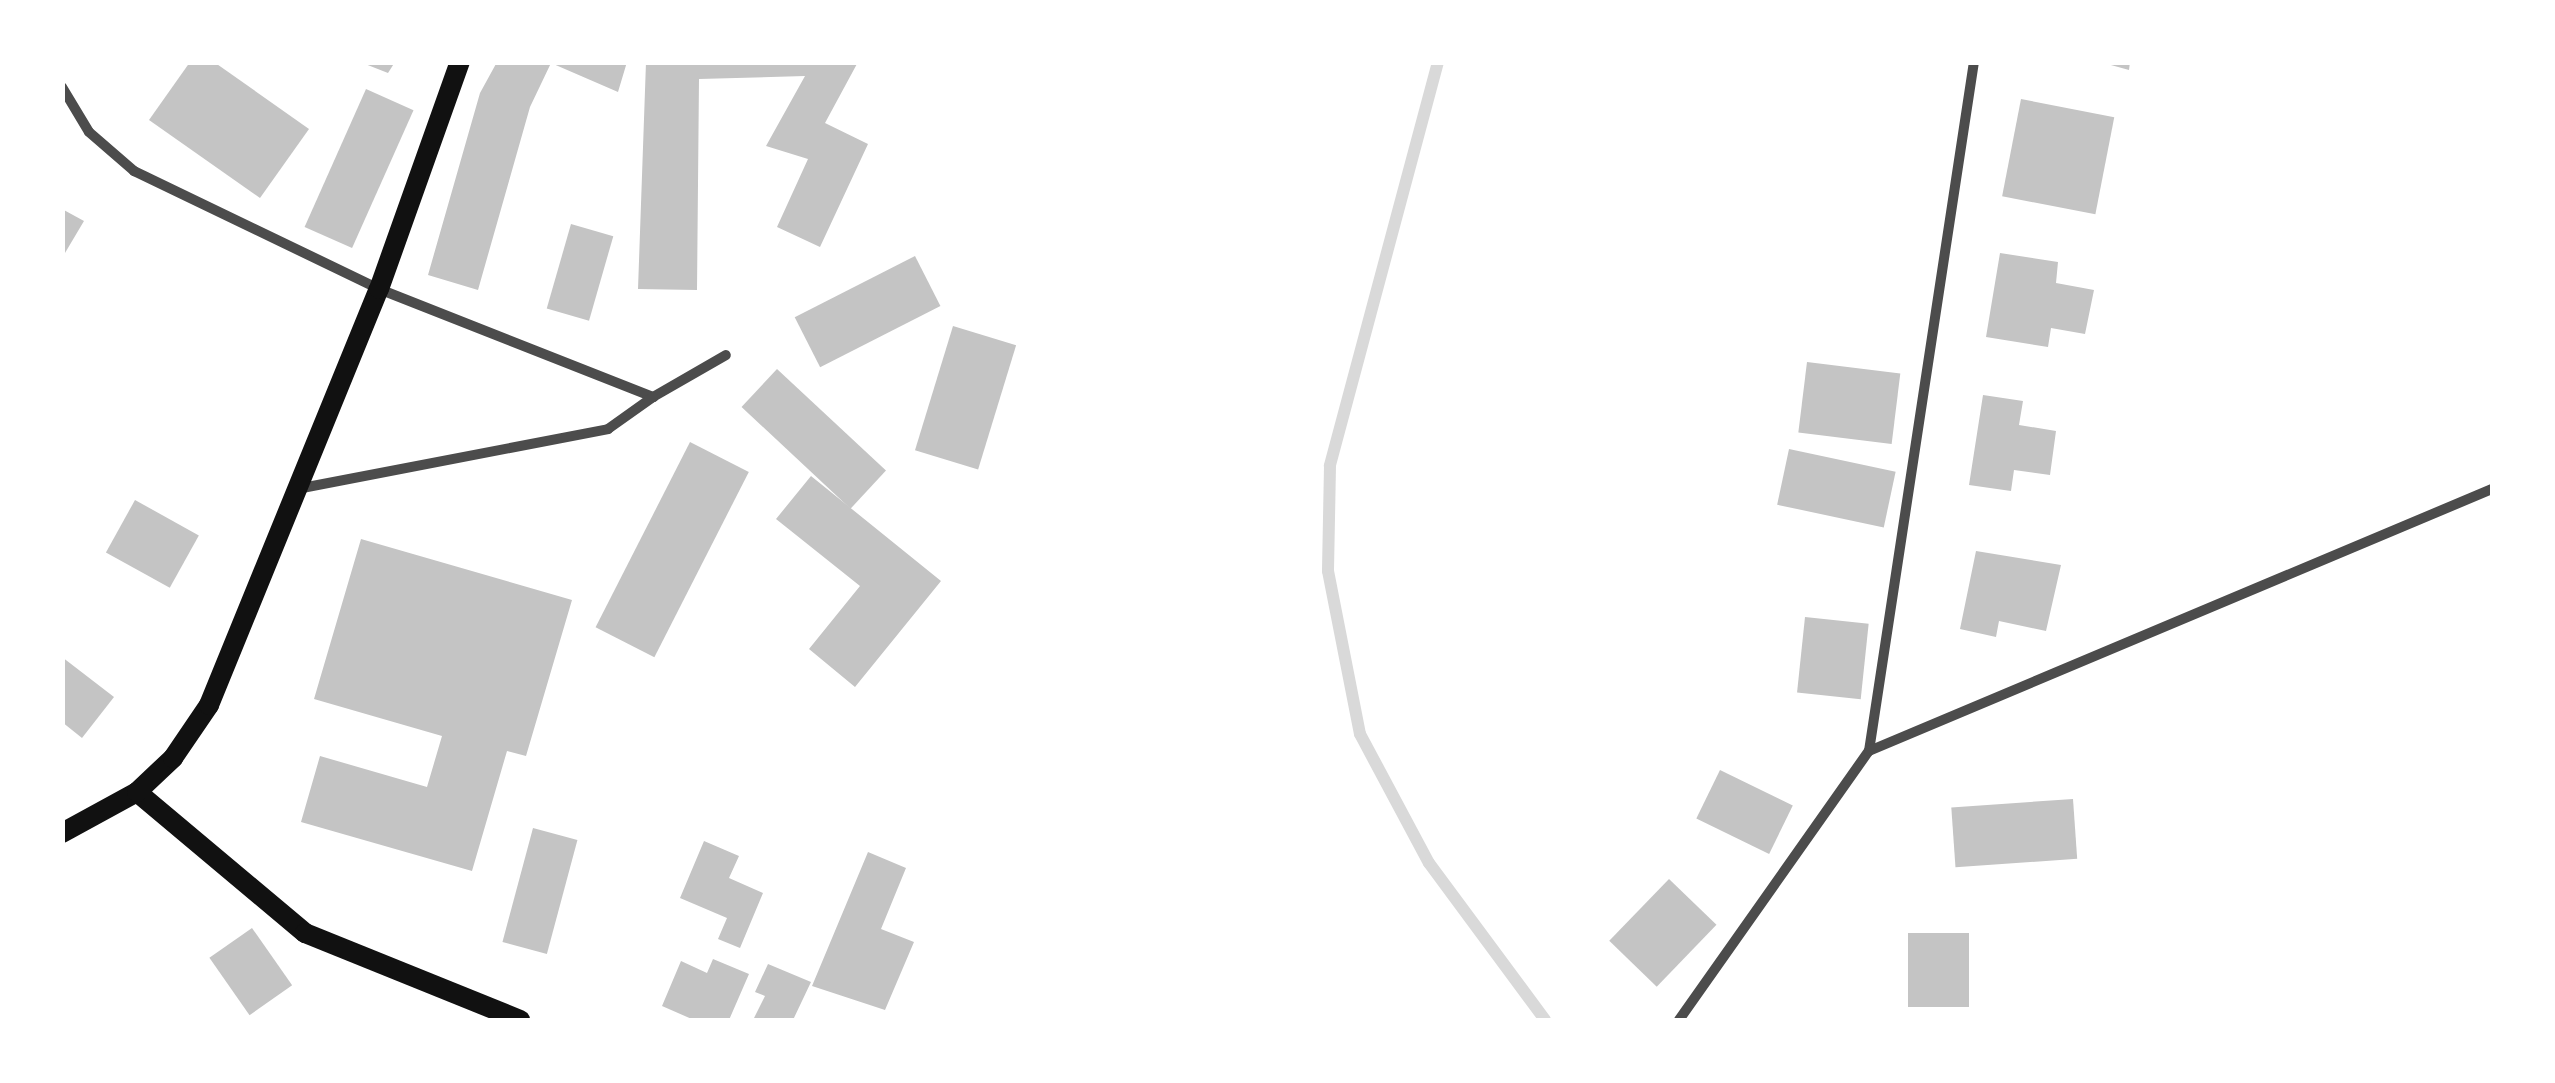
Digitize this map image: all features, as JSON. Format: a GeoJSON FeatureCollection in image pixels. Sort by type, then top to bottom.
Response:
{"type":"FeatureCollection","features":[{"type":"Feature","properties":{"kind":"main road"},"geometry":{"type":"LineString","coordinates":[[66,827],[137,792],[173,758],[209,705],[379,289],[460,62]]}},
{"type":"Feature","properties":{"kind":"main road"},"geometry":{"type":"LineString","coordinates":[[137,792],[306,933],[520,1020]]}},
{"type":"Feature","properties":{"kind":"street"},"geometry":{"type":"LineString","coordinates":[[1679,1020],[1869,751],[1974,62]]}},
{"type":"Feature","properties":{"kind":"street"},"geometry":{"type":"LineString","coordinates":[[62,87],[89,132],[134,170],[379,289],[653,397]]}},
{"type":"Feature","properties":{"kind":"street"},"geometry":{"type":"LineString","coordinates":[[296,489],[608,429],[653,397],[726,355]]}},
{"type":"Feature","properties":{"kind":"street"},"geometry":{"type":"LineString","coordinates":[[1869,751],[2492,490]]}},
{"type":"Feature","properties":{"kind":"building"},"geometry":{"type":"Polygon","coordinates":[[[190,62],[214,62],[309,129],[260,198],[149,120],[190,62]]]}},
{"type":"Feature","properties":{"kind":"building"},"geometry":{"type":"Polygon","coordinates":[[[360,62],[395,62],[388,73],[360,62]]]}},
{"type":"Feature","properties":{"kind":"building"},"geometry":{"type":"Polygon","coordinates":[[[497,62],[627,62],[618,92],[551,63],[530,107],[478,290],[428,275],[480,93],[497,62]]]}},
{"type":"Feature","properties":{"kind":"building"},"geometry":{"type":"Polygon","coordinates":[[[646,62],[858,62],[825,123],[868,144],[820,247],[777,227],[808,159],[766,146],[805,76],[699,79],[697,290],[638,289],[646,62]]]}},
{"type":"Feature","properties":{"kind":"building"},"geometry":{"type":"Polygon","coordinates":[[[2100,62],[2130,62],[2129,70],[2100,62]]]}},
{"type":"Feature","properties":{"kind":"building"},"geometry":{"type":"Polygon","coordinates":[[[366,89],[414,110],[352,248],[305,227],[366,89]]]}},
{"type":"Feature","properties":{"kind":"building"},"geometry":{"type":"Polygon","coordinates":[[[2021,99],[2114,117],[2095,214],[2002,196],[2021,99]]]}},
{"type":"Feature","properties":{"kind":"building"},"geometry":{"type":"Polygon","coordinates":[[[62,209],[84,221],[62,258],[62,209]]]}},
{"type":"Feature","properties":{"kind":"building"},"geometry":{"type":"Polygon","coordinates":[[[571,224],[613,236],[589,321],[547,309],[571,224]]]}},
{"type":"Feature","properties":{"kind":"building"},"geometry":{"type":"Polygon","coordinates":[[[2000,253],[2058,262],[2056,283],[2094,290],[2085,334],[2051,328],[2048,347],[1986,337],[2000,253]]]}},
{"type":"Feature","properties":{"kind":"building"},"geometry":{"type":"Polygon","coordinates":[[[915,256],[940,306],[820,367],[795,317],[915,256]]]}},
{"type":"Feature","properties":{"kind":"building"},"geometry":{"type":"Polygon","coordinates":[[[953,326],[1016,345],[978,470],[915,450],[953,326]]]}},
{"type":"Feature","properties":{"kind":"building"},"geometry":{"type":"Polygon","coordinates":[[[1807,362],[1900,373],[1892,444],[1798,432],[1807,362]]]}},
{"type":"Feature","properties":{"kind":"building"},"geometry":{"type":"Polygon","coordinates":[[[777,369],[886,471],[851,509],[742,407],[777,369]]]}},
{"type":"Feature","properties":{"kind":"building"},"geometry":{"type":"Polygon","coordinates":[[[1983,395],[2023,401],[2019,425],[2056,431],[2050,475],[2014,470],[2011,491],[1969,485],[1983,395]]]}},
{"type":"Feature","properties":{"kind":"building"},"geometry":{"type":"Polygon","coordinates":[[[690,442],[749,472],[654,657],[596,627],[690,442]]]}},
{"type":"Feature","properties":{"kind":"building"},"geometry":{"type":"Polygon","coordinates":[[[1789,449],[1896,472],[1884,527],[1777,505],[1789,449]]]}},
{"type":"Feature","properties":{"kind":"building"},"geometry":{"type":"Polygon","coordinates":[[[811,476],[941,581],[855,687],[809,649],[860,586],[776,519],[811,476]]]}},
{"type":"Feature","properties":{"kind":"building"},"geometry":{"type":"Polygon","coordinates":[[[135,500],[199,535],[170,588],[106,552],[135,500]]]}},
{"type":"Feature","properties":{"kind":"building"},"geometry":{"type":"Polygon","coordinates":[[[361,539],[572,600],[526,756],[507,751],[472,871],[301,822],[320,756],[427,787],[442,736],[314,699],[361,539]]]}},
{"type":"Feature","properties":{"kind":"building"},"geometry":{"type":"Polygon","coordinates":[[[1976,551],[2061,565],[2046,631],[1999,621],[1996,637],[1960,629],[1976,551]]]}},
{"type":"Feature","properties":{"kind":"building"},"geometry":{"type":"Polygon","coordinates":[[[1805,617],[1869,624],[1861,699],[1797,693],[1805,617]]]}},
{"type":"Feature","properties":{"kind":"building"},"geometry":{"type":"Polygon","coordinates":[[[62,657],[114,697],[82,738],[62,722],[62,657]]]}},
{"type":"Feature","properties":{"kind":"building"},"geometry":{"type":"Polygon","coordinates":[[[1720,770],[1793,806],[1769,854],[1696,819],[1720,770]]]}},
{"type":"Feature","properties":{"kind":"building"},"geometry":{"type":"Polygon","coordinates":[[[2073,799],[2077,859],[1955,867],[1951,808],[2073,799]]]}},
{"type":"Feature","properties":{"kind":"building"},"geometry":{"type":"Polygon","coordinates":[[[533,828],[577,840],[547,954],[502,942],[533,828]]]}},
{"type":"Feature","properties":{"kind":"building"},"geometry":{"type":"Polygon","coordinates":[[[704,841],[739,856],[729,878],[763,893],[740,948],[718,939],[727,918],[680,898],[704,841]]]}},
{"type":"Feature","properties":{"kind":"building"},"geometry":{"type":"Polygon","coordinates":[[[868,852],[906,868],[881,929],[914,942],[885,1010],[812,986],[868,852]]]}},
{"type":"Feature","properties":{"kind":"building"},"geometry":{"type":"Polygon","coordinates":[[[1669,879],[1716,925],[1657,987],[1609,941],[1669,879]]]}},
{"type":"Feature","properties":{"kind":"building"},"geometry":{"type":"Polygon","coordinates":[[[252,928],[292,985],[250,1015],[209,958],[252,928]]]}},
{"type":"Feature","properties":{"kind":"building"},"geometry":{"type":"Polygon","coordinates":[[[1908,933],[1969,933],[1969,1007],[1908,1007],[1908,933]]]}},
{"type":"Feature","properties":{"kind":"building"},"geometry":{"type":"Polygon","coordinates":[[[713,959],[749,974],[729,1020],[694,1020],[662,1006],[681,961],[707,973],[713,959]]]}},
{"type":"Feature","properties":{"kind":"building"},"geometry":{"type":"Polygon","coordinates":[[[768,964],[811,982],[793,1020],[753,1020],[765,996],[755,992],[768,964]]]}},
{"type":"Feature","properties":{"kind":"waterway"},"geometry":{"type":"LineString","coordinates":[[1438,62],[1330,466],[1328,571],[1360,734],[1429,863],[1545,1020]]}}]}
